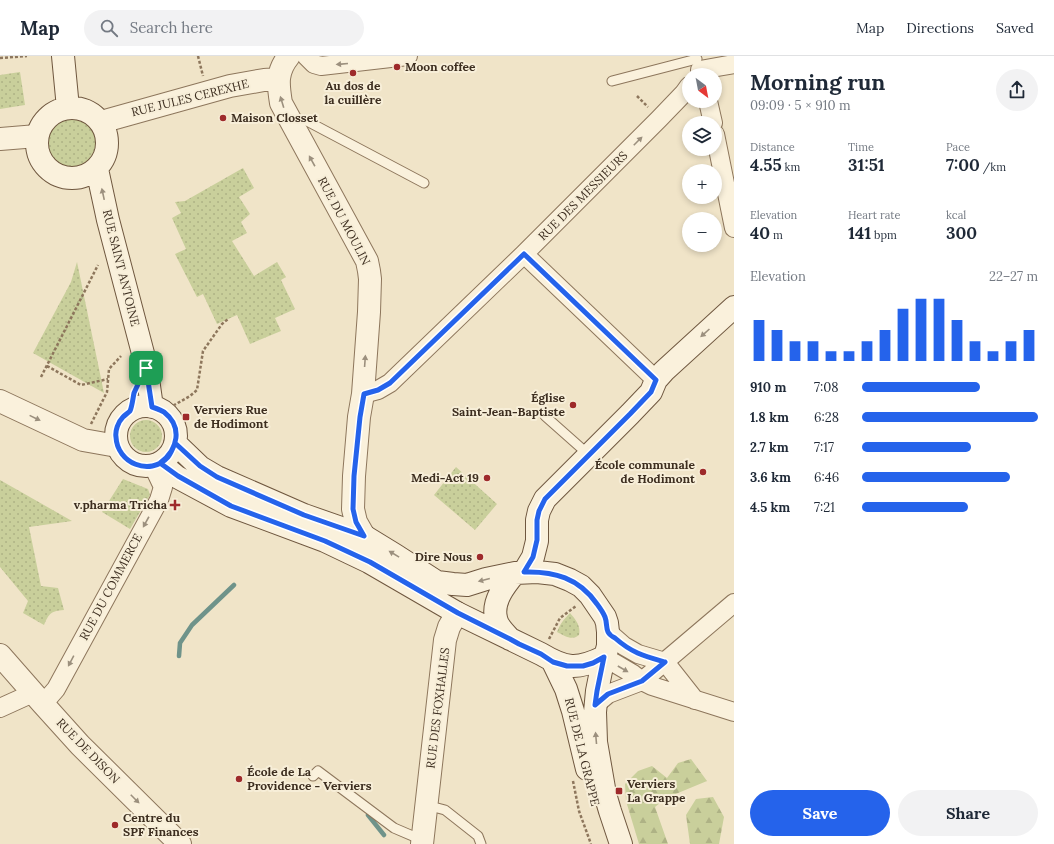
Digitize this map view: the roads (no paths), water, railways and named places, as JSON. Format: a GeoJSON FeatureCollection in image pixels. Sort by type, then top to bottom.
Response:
{"type":"FeatureCollection","features":[{"type":"Feature","properties":{"kind":"main road"},"geometry":{"type":"LineString","coordinates":[[63,56],[68,101],[80,109],[91,113],[101,122],[106,132],[108,144],[105,156],[97,169],[70,179],[57,175],[43,164],[37,150],[37,136],[42,125],[68,101]]}},
{"type":"Feature","properties":{"kind":"main road"},"geometry":{"type":"LineString","coordinates":[[279,79],[280,70],[289,56]]}},
{"type":"Feature","properties":{"kind":"main road","name":"RUE JULES CEREXHE"},"geometry":{"type":"LineString","coordinates":[[101,122],[230,86],[279,79]]}},
{"type":"Feature","properties":{"kind":"main road","name":"RUE DU MOULIN"},"geometry":{"type":"LineString","coordinates":[[279,79],[281,103],[367,261],[369,271],[370,312],[364,394],[354,476],[353,509],[356,522],[364,536]]}},
{"type":"Feature","properties":{"kind":"main road"},"geometry":{"type":"LineString","coordinates":[[0,139],[37,136]]}},
{"type":"Feature","properties":{"kind":"main road","name":"RUE SAINT ANTOINE"},"geometry":{"type":"LineString","coordinates":[[97,169],[108,220],[146,368],[158,409],[171,420],[176,431],[175,443]]}},
{"type":"Feature","properties":{"kind":"main road"},"geometry":{"type":"LineString","coordinates":[[510,639],[501,629],[496,619],[495,610],[497,601],[502,588],[533,557],[537,540],[537,520],[539,511],[545,499],[651,392],[656,380],[664,371],[734,307]]}},
{"type":"Feature","properties":{"kind":"main road"},"geometry":{"type":"LineString","coordinates":[[130,411],[135,392],[146,368]]}},
{"type":"Feature","properties":{"kind":"main road"},"geometry":{"type":"LineString","coordinates":[[0,401],[83,440],[117,446]]}},
{"type":"Feature","properties":{"kind":"main road"},"geometry":{"type":"LineString","coordinates":[[158,409],[140,407],[130,411],[122,417],[117,426],[115,436],[117,446],[122,455],[131,463],[141,466],[156,464],[167,458],[175,443],[200,466],[217,477],[304,515],[364,536],[395,554],[437,582],[467,585],[486,579],[519,572],[555,574],[581,586],[590,595],[605,617],[608,632]]}},
{"type":"Feature","properties":{"kind":"main road"},"geometry":{"type":"LineString","coordinates":[[156,464],[231,506],[325,541],[370,562],[458,613],[547,658],[567,666],[583,666],[604,657]]}},
{"type":"Feature","properties":{"kind":"main road","name":"RUE DES FOXHALLES"},"geometry":{"type":"LineString","coordinates":[[422,842],[445,640],[449,627],[458,613]]}},
{"type":"Feature","properties":{"kind":"main road","name":"RUE DE LA GRAPPE"},"geometry":{"type":"LineString","coordinates":[[608,632],[608,646],[604,657],[595,705],[595,730],[598,760],[610,811],[621,844]]}},
{"type":"Feature","properties":{"kind":"main road","name":"RUE DE DISON"},"geometry":{"type":"LineString","coordinates":[[0,655],[80,745],[180,844]]}},
{"type":"Feature","properties":{"kind":"main road","name":"RUE DE LA GRAPPE"},"geometry":{"type":"LineString","coordinates":[[547,658],[566,689],[573,710],[592,794],[608,844]]}},
{"type":"Feature","properties":{"kind":"street"},"geometry":{"type":"LineString","coordinates":[[306,56],[314,64],[321,66],[408,56]]}},
{"type":"Feature","properties":{"kind":"street"},"geometry":{"type":"LineString","coordinates":[[698,67],[734,64]]}},
{"type":"Feature","properties":{"kind":"street","name":"RUE DES MESSIEURS"},"geometry":{"type":"LineString","coordinates":[[364,394],[378,390],[390,383],[524,254],[659,120],[682,95]]}},
{"type":"Feature","properties":{"kind":"street"},"geometry":{"type":"LineString","coordinates":[[719,156],[734,228]]}},
{"type":"Feature","properties":{"kind":"street"},"geometry":{"type":"LineString","coordinates":[[524,254],[656,380]]}},
{"type":"Feature","properties":{"kind":"street","name":"RUE DU COMMERCE"},"geometry":{"type":"LineString","coordinates":[[38,698],[56,689],[159,500],[163,487],[156,464]]}},
{"type":"Feature","properties":{"kind":"street","name":"RUE DE LA GRAPPE"},"geometry":{"type":"LineString","coordinates":[[595,705],[608,694],[642,681],[734,603]]}},
{"type":"Feature","properties":{"kind":"street"},"geometry":{"type":"LineString","coordinates":[[608,632],[624,646],[638,654],[665,662],[695,700]]}},
{"type":"Feature","properties":{"kind":"street"},"geometry":{"type":"LineString","coordinates":[[604,657],[652,686],[734,712]]}},
{"type":"Feature","properties":{"kind":"street"},"geometry":{"type":"LineString","coordinates":[[0,708],[38,698]]}},
{"type":"Feature","properties":{"kind":"lane"},"geometry":{"type":"LineString","coordinates":[[612,82],[698,67]]}},
{"type":"Feature","properties":{"kind":"lane"},"geometry":{"type":"LineString","coordinates":[[292,124],[305,120],[424,183]]}},
{"type":"Feature","properties":{"kind":"lane"},"geometry":{"type":"LineString","coordinates":[[545,416],[589,456]]}},
{"type":"Feature","properties":{"kind":"lane"},"geometry":{"type":"LineString","coordinates":[[313,776],[318,771],[394,828],[422,842]]}},
{"type":"Feature","properties":{"kind":"lane"},"geometry":{"type":"LineString","coordinates":[[426,804],[445,810],[478,836],[481,844]]}},
{"type":"Feature","properties":{"kind":"waterway"},"geometry":{"type":"LineString","coordinates":[[179,656],[180,643],[192,625],[234,585]]}},
{"type":"Feature","properties":{"kind":"waterway"},"geometry":{"type":"LineString","coordinates":[[368,815],[384,835]]}},
{"type":"Feature","properties":{"kind":"place","name":"Moon coffee"},"geometry":{"type":"Point","coordinates":[397,67]}},
{"type":"Feature","properties":{"kind":"place","name":"Au dos de la cuillère"},"geometry":{"type":"Point","coordinates":[353,73]}},
{"type":"Feature","properties":{"kind":"place","name":"Maison Closset"},"geometry":{"type":"Point","coordinates":[223,118]}},
{"type":"Feature","properties":{"kind":"place","name":"Église Saint-Jean-Baptiste"},"geometry":{"type":"Point","coordinates":[573,405]}},
{"type":"Feature","properties":{"kind":"place","name":"Verviers Rue de Hodimont"},"geometry":{"type":"Point","coordinates":[186,417]}},
{"type":"Feature","properties":{"kind":"place","name":"École communale de Hodimont"},"geometry":{"type":"Point","coordinates":[703,472]}},
{"type":"Feature","properties":{"kind":"place","name":"Medi-Act 19"},"geometry":{"type":"Point","coordinates":[487,478]}},
{"type":"Feature","properties":{"kind":"place","name":"v.pharma Tricha"},"geometry":{"type":"Point","coordinates":[175,505]}},
{"type":"Feature","properties":{"kind":"place","name":"Dire Nous"},"geometry":{"type":"Point","coordinates":[480,557]}},
{"type":"Feature","properties":{"kind":"place","name":"École de La Providence - Verviers"},"geometry":{"type":"Point","coordinates":[239,779]}},
{"type":"Feature","properties":{"kind":"place","name":"Verviers La Grappe"},"geometry":{"type":"Point","coordinates":[619,791]}},
{"type":"Feature","properties":{"kind":"place","name":"Centre du SPF Finances"},"geometry":{"type":"Point","coordinates":[115,825]}}]}
